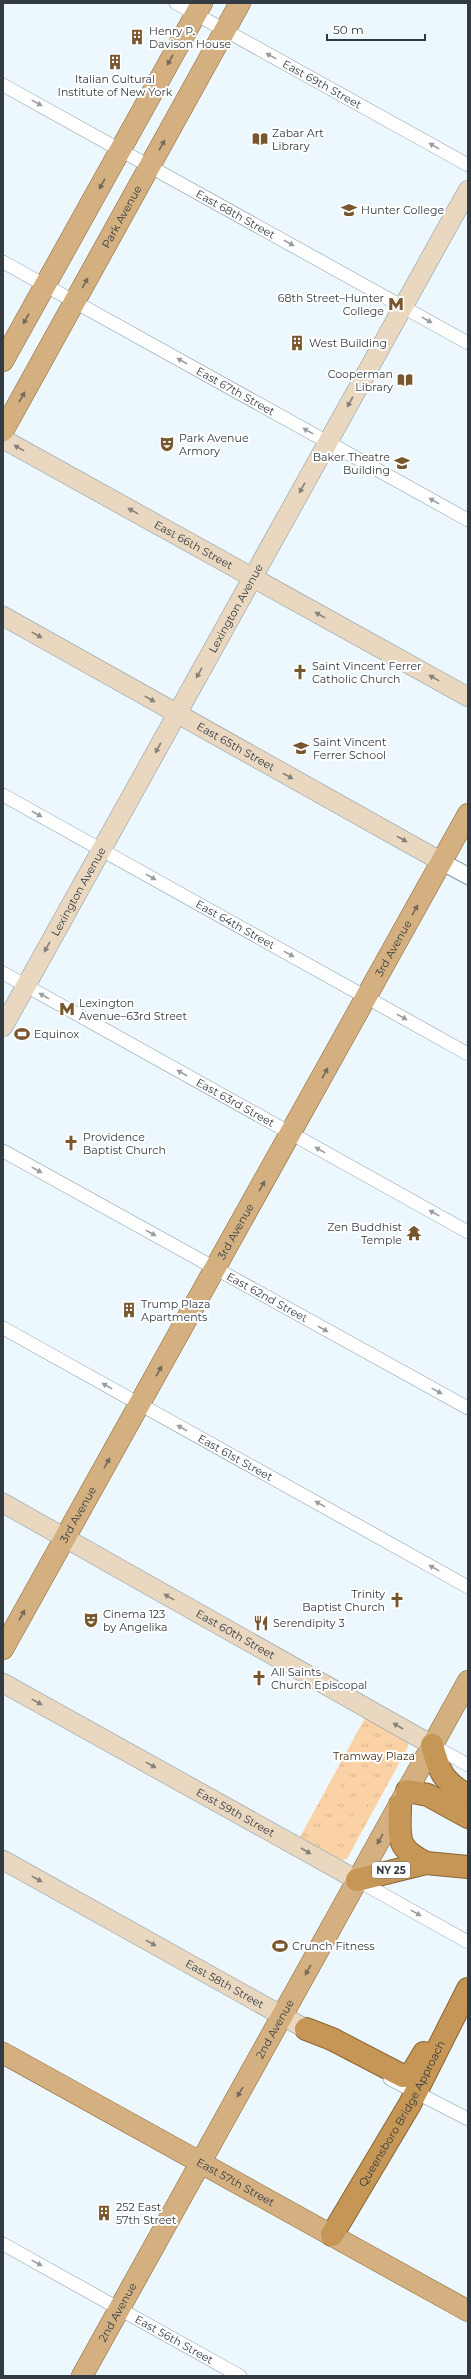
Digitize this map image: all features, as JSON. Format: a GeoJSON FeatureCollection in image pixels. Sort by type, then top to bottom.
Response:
{"type":"FeatureCollection","features":[{"type":"Feature","properties":{"kind":"highway"},"geometry":{"type":"LineString","coordinates":[[432,1745],[443,1776],[452,1786],[468,1796]]}},
{"type":"Feature","properties":{"kind":"highway"},"geometry":{"type":"LineString","coordinates":[[404,1798],[428,1795],[468,1817]]}},
{"type":"Feature","properties":{"kind":"highway","name":"NY 25"},"geometry":{"type":"LineString","coordinates":[[404,1798],[402,1845],[411,1856],[426,1863]]}},
{"type":"Feature","properties":{"kind":"highway","name":"NY 25"},"geometry":{"type":"LineString","coordinates":[[357,1880],[426,1863],[468,1867]]}},
{"type":"Feature","properties":{"kind":"highway","name":"Queensboro Bridge Approach"},"geometry":{"type":"LineString","coordinates":[[332,2235],[416,2092],[468,1989]]}},
{"type":"Feature","properties":{"kind":"highway"},"geometry":{"type":"LineString","coordinates":[[306,2029],[332,2039],[397,2074],[406,2076],[414,2070],[424,2053],[457,2012]]}},
{"type":"Feature","properties":{"kind":"main road","name":"Park Avenue"},"geometry":{"type":"LineString","coordinates":[[3,431],[240,3]]}},
{"type":"Feature","properties":{"kind":"main road"},"geometry":{"type":"LineString","coordinates":[[3,361],[199,9]]}},
{"type":"Feature","properties":{"kind":"main road","name":"Lexington Avenue"},"geometry":{"type":"LineString","coordinates":[[3,1027],[102,850],[176,713],[253,578],[468,190]]}},
{"type":"Feature","properties":{"kind":"main road","name":"East 66th Street"},"geometry":{"type":"LineString","coordinates":[[3,439],[468,697]]}},
{"type":"Feature","properties":{"kind":"main road","name":"East 65th Street"},"geometry":{"type":"LineString","coordinates":[[3,616],[442,862]]}},
{"type":"Feature","properties":{"kind":"main road","name":"3rd Avenue"},"geometry":{"type":"LineString","coordinates":[[3,1649],[64,1538],[141,1405],[468,814]]}},
{"type":"Feature","properties":{"kind":"main road","name":"East 60th Street"},"geometry":{"type":"LineString","coordinates":[[3,1503],[432,1745]]}},
{"type":"Feature","properties":{"kind":"main road","name":"2nd Avenue"},"geometry":{"type":"LineString","coordinates":[[82,2376],[468,1681]]}},
{"type":"Feature","properties":{"kind":"main road","name":"East 59th Street"},"geometry":{"type":"LineString","coordinates":[[3,1683],[357,1880]]}},
{"type":"Feature","properties":{"kind":"main road","name":"East 58th Street"},"geometry":{"type":"LineString","coordinates":[[3,1860],[306,2029]]}},
{"type":"Feature","properties":{"kind":"main road","name":"East 57th Street"},"geometry":{"type":"LineString","coordinates":[[3,2053],[468,2311]]}},
{"type":"Feature","properties":{"kind":"street","name":"East 69th Street"},"geometry":{"type":"LineString","coordinates":[[176,3],[199,9],[225,30],[468,165]]}},
{"type":"Feature","properties":{"kind":"street","name":"East 68th Street"},"geometry":{"type":"LineString","coordinates":[[3,85],[468,342]]}},
{"type":"Feature","properties":{"kind":"street","name":"East 67th Street"},"geometry":{"type":"LineString","coordinates":[[3,262],[468,520]]}},
{"type":"Feature","properties":{"kind":"street","name":"East 64th Street"},"geometry":{"type":"LineString","coordinates":[[3,795],[468,1054]]}},
{"type":"Feature","properties":{"kind":"street","name":"East 65th Street"},"geometry":{"type":"LineString","coordinates":[[442,862],[468,876]]}},
{"type":"Feature","properties":{"kind":"street","name":"East 63rd Street"},"geometry":{"type":"LineString","coordinates":[[3,973],[468,1232]]}},
{"type":"Feature","properties":{"kind":"street","name":"East 62nd Street"},"geometry":{"type":"LineString","coordinates":[[3,1151],[468,1408]]}},
{"type":"Feature","properties":{"kind":"street","name":"East 61st Street"},"geometry":{"type":"LineString","coordinates":[[3,1328],[468,1587]]}},
{"type":"Feature","properties":{"kind":"street","name":"East 60th Street"},"geometry":{"type":"LineString","coordinates":[[432,1745],[468,1765]]}},
{"type":"Feature","properties":{"kind":"street","name":"East 59th Street"},"geometry":{"type":"LineString","coordinates":[[357,1880],[468,1942]]}},
{"type":"Feature","properties":{"kind":"street","name":"East 58th Street"},"geometry":{"type":"LineString","coordinates":[[306,2029],[337,2049],[468,2119]]}},
{"type":"Feature","properties":{"kind":"street","name":"East 56th Street"},"geometry":{"type":"LineString","coordinates":[[3,2244],[240,2376]]}},
{"type":"Feature","properties":{"kind":"green space","name":"Tramway Plaza"},"geometry":{"type":"Polygon","coordinates":[[[365,1718],[407,1742],[409,1745],[347,1859],[342,1860],[300,1837],[365,1718]]]}},
{"type":"Feature","properties":{"kind":"green space"},"geometry":{"type":"Polygon","coordinates":[[[340,1774],[342,1775],[340,1788],[335,1800],[328,1810],[318,1818],[316,1817],[340,1774]]]}},
{"type":"Feature","properties":{"kind":"green space"},"geometry":{"type":"Polygon","coordinates":[[[373,1777],[381,1779],[345,1843],[342,1829],[344,1822],[356,1813],[359,1793],[373,1777]]]}},
{"type":"Feature","properties":{"kind":"green space"},"geometry":{"type":"Polygon","coordinates":[[[314,1828],[331,1833],[337,1842],[336,1848],[308,1832],[310,1829],[314,1828]]]}},
{"type":"Feature","properties":{"kind":"place","name":"Henry P. Davison House"},"geometry":{"type":"Point","coordinates":[137,37]}},
{"type":"Feature","properties":{"kind":"place","name":"Italian Cultural Institute of New York"},"geometry":{"type":"Point","coordinates":[115,62]}},
{"type":"Feature","properties":{"kind":"place","name":"Zabar Art Library"},"geometry":{"type":"Point","coordinates":[260,139]}},
{"type":"Feature","properties":{"kind":"place","name":"Hunter College"},"geometry":{"type":"Point","coordinates":[349,210]}},
{"type":"Feature","properties":{"kind":"place","name":"68th Street–Hunter College"},"geometry":{"type":"Point","coordinates":[396,304]}},
{"type":"Feature","properties":{"kind":"place","name":"West Building"},"geometry":{"type":"Point","coordinates":[297,343]}},
{"type":"Feature","properties":{"kind":"place","name":"Cooperman Library"},"geometry":{"type":"Point","coordinates":[405,380]}},
{"type":"Feature","properties":{"kind":"place","name":"Park Avenue Armory"},"geometry":{"type":"Point","coordinates":[167,444]}},
{"type":"Feature","properties":{"kind":"place","name":"Baker Theatre Building"},"geometry":{"type":"Point","coordinates":[402,463]}},
{"type":"Feature","properties":{"kind":"place","name":"Saint Vincent Ferrer Catholic Church"},"geometry":{"type":"Point","coordinates":[300,672]}},
{"type":"Feature","properties":{"kind":"place","name":"Saint Vincent Ferrer School"},"geometry":{"type":"Point","coordinates":[301,748]}},
{"type":"Feature","properties":{"kind":"place","name":"Lexington Avenue–63rd Street"},"geometry":{"type":"Point","coordinates":[67,1009]}},
{"type":"Feature","properties":{"kind":"place","name":"Equinox"},"geometry":{"type":"Point","coordinates":[22,1034]}},
{"type":"Feature","properties":{"kind":"place","name":"Providence Baptist Church"},"geometry":{"type":"Point","coordinates":[71,1143]}},
{"type":"Feature","properties":{"kind":"place","name":"Zen Buddhist Temple"},"geometry":{"type":"Point","coordinates":[414,1233]}},
{"type":"Feature","properties":{"kind":"place","name":"Trump Plaza Apartments"},"geometry":{"type":"Point","coordinates":[129,1310]}},
{"type":"Feature","properties":{"kind":"place","name":"Trinity Baptist Church"},"geometry":{"type":"Point","coordinates":[397,1600]}},
{"type":"Feature","properties":{"kind":"place","name":"Cinema 123 by Angelika"},"geometry":{"type":"Point","coordinates":[91,1620]}},
{"type":"Feature","properties":{"kind":"place","name":"Serendipity 3"},"geometry":{"type":"Point","coordinates":[261,1623]}},
{"type":"Feature","properties":{"kind":"place","name":"All Saints Church Episcopal"},"geometry":{"type":"Point","coordinates":[259,1678]}},
{"type":"Feature","properties":{"kind":"place","name":"Crunch Fitness"},"geometry":{"type":"Point","coordinates":[280,1946]}},
{"type":"Feature","properties":{"kind":"place","name":"252 East 57th Street"},"geometry":{"type":"Point","coordinates":[104,2213]}}]}
